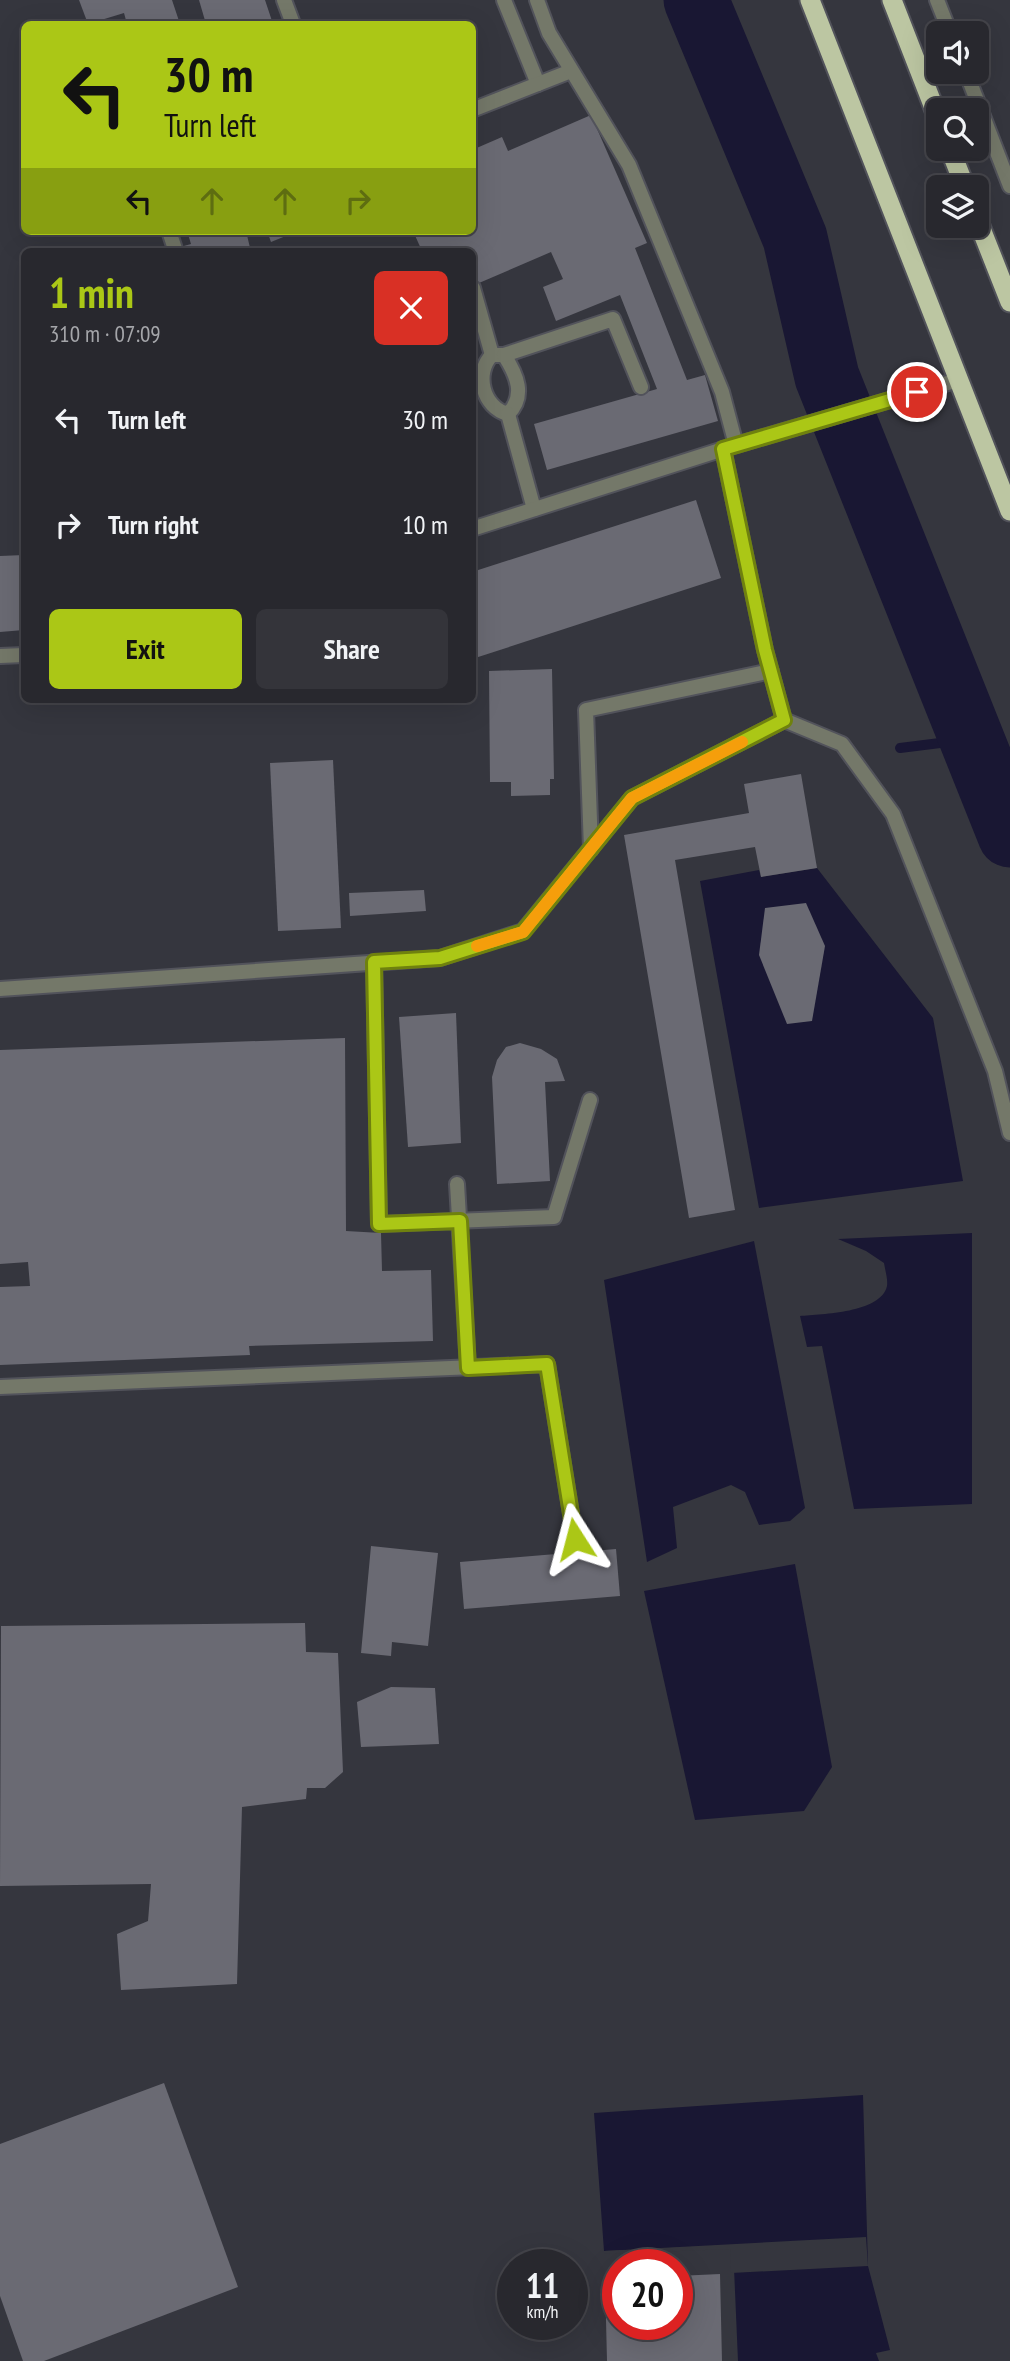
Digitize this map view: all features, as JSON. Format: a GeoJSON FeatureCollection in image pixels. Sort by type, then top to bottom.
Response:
{"type":"FeatureCollection","features":[{"type":"Feature","properties":{"kind":"highway"},"geometry":{"type":"LineString","coordinates":[[810,0],[1010,511]]}},
{"type":"Feature","properties":{"kind":"highway"},"geometry":{"type":"LineString","coordinates":[[892,0],[930,98]]}},
{"type":"Feature","properties":{"kind":"highway"},"geometry":{"type":"LineString","coordinates":[[985,238],[1010,302]]}},
{"type":"Feature","properties":{"kind":"street"},"geometry":{"type":"LineString","coordinates":[[285,0],[292,21]]}},
{"type":"Feature","properties":{"kind":"street"},"geometry":{"type":"LineString","coordinates":[[504,0],[538,84]]}},
{"type":"Feature","properties":{"kind":"street"},"geometry":{"type":"LineString","coordinates":[[537,0],[549,33],[629,165],[722,391],[771,671],[784,720]]}},
{"type":"Feature","properties":{"kind":"street"},"geometry":{"type":"LineString","coordinates":[[937,0],[945,21]]}},
{"type":"Feature","properties":{"kind":"street"},"geometry":{"type":"LineString","coordinates":[[476,108],[571,71]]}},
{"type":"Feature","properties":{"kind":"street"},"geometry":{"type":"LineString","coordinates":[[970,84],[1010,186]]}},
{"type":"Feature","properties":{"kind":"street"},"geometry":{"type":"LineString","coordinates":[[476,296],[498,355],[520,390],[516,406],[508,414]]}},
{"type":"Feature","properties":{"kind":"street"},"geometry":{"type":"LineString","coordinates":[[508,414],[496,412],[489,404],[482,376],[483,364],[498,355],[613,319],[641,387]]}},
{"type":"Feature","properties":{"kind":"street"},"geometry":{"type":"LineString","coordinates":[[476,527],[730,447],[958,380]]}},
{"type":"Feature","properties":{"kind":"street"},"geometry":{"type":"LineString","coordinates":[[508,414],[534,509]]}},
{"type":"Feature","properties":{"kind":"street"},"geometry":{"type":"LineString","coordinates":[[0,656],[21,655]]}},
{"type":"Feature","properties":{"kind":"street"},"geometry":{"type":"LineString","coordinates":[[591,849],[586,710],[771,671]]}},
{"type":"Feature","properties":{"kind":"street"},"geometry":{"type":"LineString","coordinates":[[0,989],[440,958],[523,932],[632,798],[784,720],[842,744],[893,814],[995,1070],[1010,1133]]}},
{"type":"Feature","properties":{"kind":"street"},"geometry":{"type":"LineString","coordinates":[[374,962],[379,1224],[554,1217],[590,1100]]}},
{"type":"Feature","properties":{"kind":"street"},"geometry":{"type":"LineString","coordinates":[[457,1184],[468,1368]]}},
{"type":"Feature","properties":{"kind":"street"},"geometry":{"type":"LineString","coordinates":[[0,1388],[547,1364],[575,1539]]}},
{"type":"Feature","properties":{"kind":"shaded area"},"geometry":{"type":"Polygon","coordinates":[[[817,868],[933,1018],[963,1181],[759,1208],[700,881],[759,870],[761,877],[817,868]]]}},
{"type":"Feature","properties":{"kind":"shaded area"},"geometry":{"type":"Polygon","coordinates":[[[972,1233],[972,1504],[854,1509],[822,1346],[807,1347],[800,1316],[836,1313],[863,1307],[882,1295],[887,1286],[884,1263],[866,1251],[838,1239],[972,1233]]]}},
{"type":"Feature","properties":{"kind":"shaded area"},"geometry":{"type":"Polygon","coordinates":[[[754,1241],[805,1508],[790,1521],[759,1525],[745,1492],[731,1485],[673,1507],[677,1548],[647,1562],[604,1280],[754,1241]]]}},
{"type":"Feature","properties":{"kind":"shaded area"},"geometry":{"type":"Polygon","coordinates":[[[795,1564],[832,1767],[804,1811],[695,1820],[644,1591],[795,1564]]]}},
{"type":"Feature","properties":{"kind":"shaded area"},"geometry":{"type":"Polygon","coordinates":[[[863,2095],[868,2266],[890,2350],[876,2353],[879,2361],[738,2361],[733,2245],[604,2249],[594,2113],[863,2095]]]}},
{"type":"Feature","properties":{"kind":"pier"},"geometry":{"type":"Polygon","coordinates":[[[866,2237],[868,2266],[731,2273],[730,2249],[641,2249],[866,2237]]]}},
{"type":"Feature","properties":{"kind":"building"},"geometry":{"type":"Polygon","coordinates":[[[79,0],[172,0],[179,21],[126,21],[124,13],[98,21],[87,21],[79,0]]]}},
{"type":"Feature","properties":{"kind":"building"},"geometry":{"type":"Polygon","coordinates":[[[199,0],[265,0],[272,21],[205,21],[199,0]]]}},
{"type":"Feature","properties":{"kind":"building"},"geometry":{"type":"Polygon","coordinates":[[[591,115],[647,243],[635,248],[687,380],[705,375],[718,421],[547,470],[534,424],[657,389],[620,295],[556,321],[543,287],[563,279],[551,252],[476,284],[476,248],[421,248],[415,235],[476,235],[476,148],[502,137],[508,151],[591,115]]]}},
{"type":"Feature","properties":{"kind":"building"},"geometry":{"type":"Polygon","coordinates":[[[188,235],[247,235],[250,248],[180,247],[191,244],[188,235]]]}},
{"type":"Feature","properties":{"kind":"building"},"geometry":{"type":"Polygon","coordinates":[[[268,235],[288,235],[271,242],[268,235]]]}},
{"type":"Feature","properties":{"kind":"building"},"geometry":{"type":"Polygon","coordinates":[[[696,500],[721,578],[476,658],[476,571],[696,500]]]}},
{"type":"Feature","properties":{"kind":"building"},"geometry":{"type":"Polygon","coordinates":[[[21,555],[21,630],[0,632],[0,556],[21,555]]]}},
{"type":"Feature","properties":{"kind":"building"},"geometry":{"type":"Polygon","coordinates":[[[552,669],[554,779],[550,779],[550,795],[511,796],[511,782],[490,782],[489,671],[552,669]]]}},
{"type":"Feature","properties":{"kind":"building"},"geometry":{"type":"Polygon","coordinates":[[[333,760],[341,928],[278,931],[270,763],[333,760]]]}},
{"type":"Feature","properties":{"kind":"building"},"geometry":{"type":"Polygon","coordinates":[[[801,774],[817,868],[761,877],[755,847],[675,860],[735,1210],[689,1218],[624,835],[749,813],[744,784],[801,774]]]}},
{"type":"Feature","properties":{"kind":"building"},"geometry":{"type":"Polygon","coordinates":[[[424,890],[426,911],[350,916],[349,893],[424,890]]]}},
{"type":"Feature","properties":{"kind":"building"},"geometry":{"type":"Polygon","coordinates":[[[806,903],[825,946],[812,1021],[787,1024],[759,955],[765,908],[806,903]]]}},
{"type":"Feature","properties":{"kind":"building"},"geometry":{"type":"Polygon","coordinates":[[[456,1013],[461,1143],[408,1147],[399,1017],[456,1013]]]}},
{"type":"Feature","properties":{"kind":"building"},"geometry":{"type":"Polygon","coordinates":[[[345,1038],[346,1231],[381,1233],[382,1271],[431,1270],[433,1341],[249,1346],[250,1355],[0,1365],[0,1287],[30,1286],[28,1262],[0,1264],[0,1050],[345,1038]]]}},
{"type":"Feature","properties":{"kind":"building"},"geometry":{"type":"Polygon","coordinates":[[[520,1043],[541,1049],[557,1059],[565,1081],[545,1082],[550,1181],[497,1184],[492,1077],[497,1060],[506,1047],[520,1043]]]}},
{"type":"Feature","properties":{"kind":"building"},"geometry":{"type":"Polygon","coordinates":[[[371,1546],[438,1553],[428,1646],[392,1642],[391,1656],[361,1653],[371,1546]]]}},
{"type":"Feature","properties":{"kind":"building"},"geometry":{"type":"Polygon","coordinates":[[[616,1549],[620,1596],[464,1609],[460,1562],[616,1549]]]}},
{"type":"Feature","properties":{"kind":"building"},"geometry":{"type":"Polygon","coordinates":[[[305,1623],[306,1652],[338,1653],[343,1772],[325,1788],[307,1788],[306,1799],[242,1807],[237,1984],[121,1990],[117,1934],[148,1921],[151,1884],[0,1886],[1,1626],[305,1623]]]}},
{"type":"Feature","properties":{"kind":"building"},"geometry":{"type":"Polygon","coordinates":[[[391,1687],[435,1688],[439,1744],[361,1747],[357,1702],[391,1687]]]}},
{"type":"Feature","properties":{"kind":"building"},"geometry":{"type":"Polygon","coordinates":[[[164,2083],[238,2287],[44,2361],[23,2361],[0,2296],[0,2144],[164,2083]]]}},
{"type":"Feature","properties":{"kind":"building"},"geometry":{"type":"Polygon","coordinates":[[[720,2274],[722,2361],[607,2361],[606,2340],[693,2340],[693,2275],[720,2274]]]}},
{"type":"Feature","properties":{"kind":"waterway"},"geometry":{"type":"LineString","coordinates":[[696,0],[795,238],[827,377],[1010,835]]}},
{"type":"Feature","properties":{"kind":"waterway"},"geometry":{"type":"LineString","coordinates":[[900,748],[972,739]]}},
{"type":"Feature","properties":{"kind":"slow traffic"},"geometry":{"type":"LineString","coordinates":[[477,946],[523,932],[632,798],[742,742]]}},
{"type":"Feature","properties":{"kind":"route"},"geometry":{"type":"LineString","coordinates":[[575,1539],[547,1364],[468,1368],[460,1221],[379,1224],[374,962],[440,958],[523,932],[632,798],[784,720],[765,650],[723,449],[917,392]]}}]}
